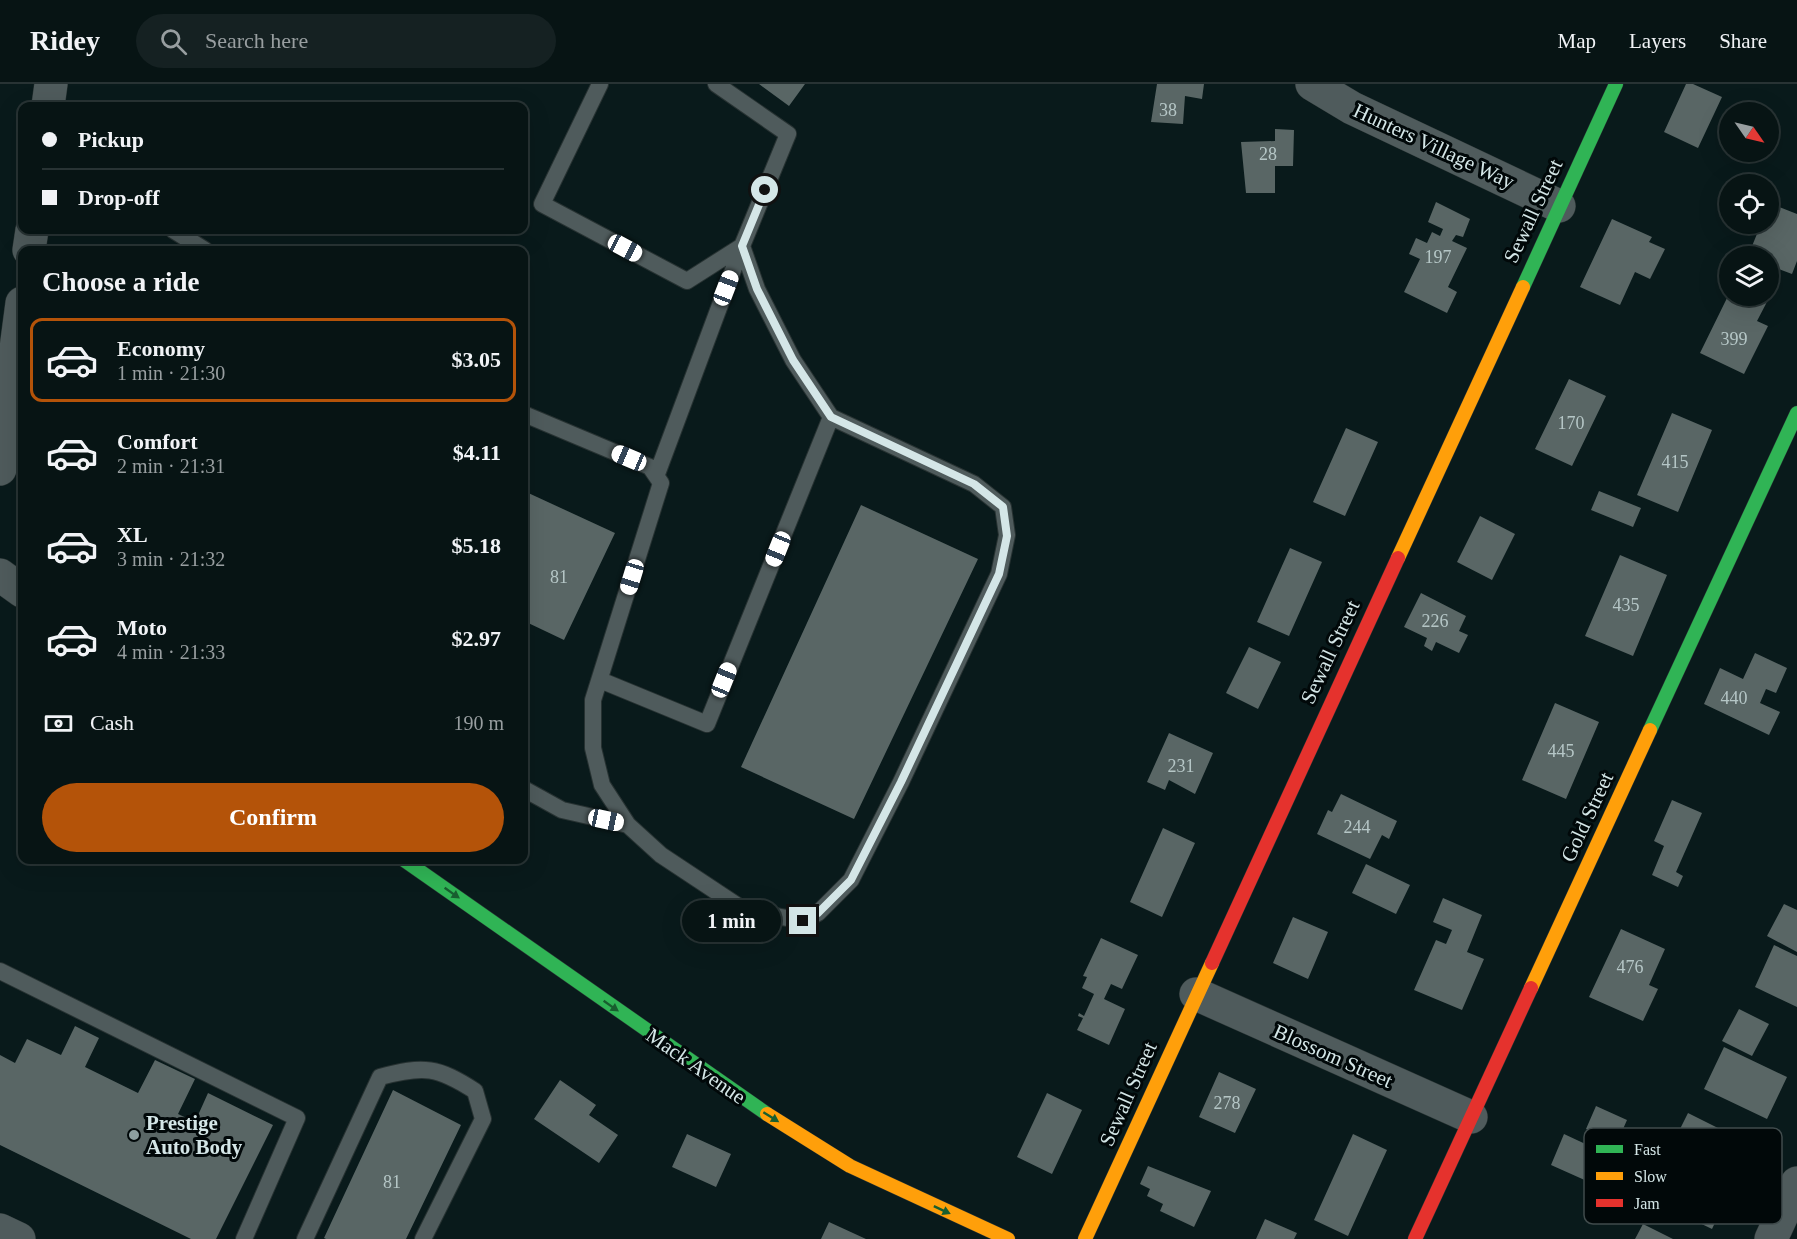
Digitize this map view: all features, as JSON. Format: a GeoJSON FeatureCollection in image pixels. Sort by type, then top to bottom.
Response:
{"type":"FeatureCollection","features":[{"type":"Feature","properties":{"kind":"street"},"geometry":{"type":"LineString","coordinates":[[49,102],[51,84]]}},
{"type":"Feature","properties":{"kind":"street","name":"Hunters Village Way"},"geometry":{"type":"LineString","coordinates":[[1312,84],[1352,108],[1558,206]]}},
{"type":"Feature","properties":{"kind":"street","name":"Sewall Street"},"geometry":{"type":"LineString","coordinates":[[1085,1239],[1616,84]]}},
{"type":"Feature","properties":{"kind":"street"},"geometry":{"type":"LineString","coordinates":[[0,469],[18,333]]}},
{"type":"Feature","properties":{"kind":"street","name":"Gold Street"},"geometry":{"type":"LineString","coordinates":[[1415,1239],[1797,413]]}},
{"type":"Feature","properties":{"kind":"street"},"geometry":{"type":"LineString","coordinates":[[0,575],[18,588]]}},
{"type":"Feature","properties":{"kind":"street","name":"Mack Avenue"},"geometry":{"type":"LineString","coordinates":[[410,864],[757,1108],[850,1166],[1008,1239]]}},
{"type":"Feature","properties":{"kind":"street","name":"Blossom Street"},"geometry":{"type":"LineString","coordinates":[[1196,994],[1471,1117]]}},
{"type":"Feature","properties":{"kind":"street"},"geometry":{"type":"LineString","coordinates":[[1782,1215],[1797,1183]]}},
{"type":"Feature","properties":{"kind":"street"},"geometry":{"type":"LineString","coordinates":[[1771,1239],[1778,1224]]}},
{"type":"Feature","properties":{"kind":"street"},"geometry":{"type":"LineString","coordinates":[[0,1230],[19,1239]]}},
{"type":"Feature","properties":{"kind":"lane"},"geometry":{"type":"LineString","coordinates":[[600,84],[542,204],[687,281],[742,246]]}},
{"type":"Feature","properties":{"kind":"lane"},"geometry":{"type":"LineString","coordinates":[[657,474],[742,246],[788,134],[717,84]]}},
{"type":"Feature","properties":{"kind":"lane"},"geometry":{"type":"LineString","coordinates":[[179,234],[195,246]]}},
{"type":"Feature","properties":{"kind":"lane"},"geometry":{"type":"LineString","coordinates":[[528,416],[650,467],[657,474],[660,483],[593,700],[593,748],[602,785],[628,825],[661,855],[744,910],[803,921],[818,913],[851,880],[901,782],[999,574],[1007,536],[1003,507],[974,484],[831,417],[793,360],[757,289],[742,246]]}},
{"type":"Feature","properties":{"kind":"lane"},"geometry":{"type":"LineString","coordinates":[[600,680],[707,724],[831,417]]}},
{"type":"Feature","properties":{"kind":"lane"},"geometry":{"type":"LineString","coordinates":[[528,791],[562,810],[628,825]]}},
{"type":"Feature","properties":{"kind":"lane"},"geometry":{"type":"LineString","coordinates":[[0,971],[297,1118],[244,1239]]}},
{"type":"Feature","properties":{"kind":"lane"},"geometry":{"type":"LineString","coordinates":[[305,1239],[380,1077],[412,1068],[448,1073],[475,1091],[483,1119],[423,1239]]}},
{"type":"Feature","properties":{"kind":"building"},"geometry":{"type":"Polygon","coordinates":[[[759,84],[805,84],[789,106],[759,84]]]}},
{"type":"Feature","properties":{"kind":"building"},"geometry":{"type":"Polygon","coordinates":[[[1157,84],[1204,84],[1202,99],[1185,96],[1183,124],[1151,122],[1157,84]]]}},
{"type":"Feature","properties":{"kind":"building"},"geometry":{"type":"Polygon","coordinates":[[[1686,84],[1693,84],[1722,97],[1698,148],[1664,132],[1686,84]]]}},
{"type":"Feature","properties":{"kind":"building"},"geometry":{"type":"Polygon","coordinates":[[[1275,129],[1294,130],[1293,166],[1275,166],[1275,193],[1246,193],[1241,142],[1275,141],[1275,129]]]}},
{"type":"Feature","properties":{"kind":"building"},"geometry":{"type":"Polygon","coordinates":[[[1436,202],[1470,219],[1463,237],[1456,235],[1452,241],[1467,248],[1448,287],[1457,292],[1447,313],[1404,292],[1420,259],[1409,254],[1416,238],[1427,243],[1432,232],[1440,236],[1443,229],[1428,222],[1436,202]]]}},
{"type":"Feature","properties":{"kind":"building"},"geometry":{"type":"Polygon","coordinates":[[[1779,207],[1797,214],[1797,261],[1792,274],[1779,269],[1779,246],[1752,246],[1757,234],[1779,234],[1779,207]]]}},
{"type":"Feature","properties":{"kind":"building"},"geometry":{"type":"Polygon","coordinates":[[[1612,219],[1652,237],[1649,242],[1665,249],[1650,279],[1635,272],[1620,305],[1580,287],[1612,219]]]}},
{"type":"Feature","properties":{"kind":"building"},"geometry":{"type":"Polygon","coordinates":[[[1723,306],[1765,306],[1757,321],[1768,326],[1744,374],[1700,353],[1723,306]]]}},
{"type":"Feature","properties":{"kind":"building"},"geometry":{"type":"Polygon","coordinates":[[[1569,379],[1606,396],[1572,466],[1535,449],[1569,379]]]}},
{"type":"Feature","properties":{"kind":"building"},"geometry":{"type":"Polygon","coordinates":[[[1672,413],[1712,430],[1678,512],[1637,495],[1672,413]]]}},
{"type":"Feature","properties":{"kind":"building"},"geometry":{"type":"Polygon","coordinates":[[[1346,428],[1378,442],[1345,516],[1313,502],[1346,428]]]}},
{"type":"Feature","properties":{"kind":"building"},"geometry":{"type":"Polygon","coordinates":[[[1599,491],[1641,508],[1633,527],[1591,510],[1599,491]]]}},
{"type":"Feature","properties":{"kind":"building"},"geometry":{"type":"Polygon","coordinates":[[[528,493],[615,533],[564,640],[528,623],[528,493]]]}},
{"type":"Feature","properties":{"kind":"building"},"geometry":{"type":"Polygon","coordinates":[[[861,505],[978,559],[854,819],[741,767],[861,505]]]}},
{"type":"Feature","properties":{"kind":"building"},"geometry":{"type":"Polygon","coordinates":[[[1480,516],[1515,534],[1492,580],[1457,562],[1480,516]]]}},
{"type":"Feature","properties":{"kind":"building"},"geometry":{"type":"Polygon","coordinates":[[[1290,548],[1322,562],[1289,636],[1257,622],[1290,548]]]}},
{"type":"Feature","properties":{"kind":"building"},"geometry":{"type":"Polygon","coordinates":[[[1620,555],[1667,575],[1633,656],[1585,636],[1620,555]]]}},
{"type":"Feature","properties":{"kind":"building"},"geometry":{"type":"Polygon","coordinates":[[[1421,593],[1466,616],[1459,631],[1468,635],[1459,653],[1436,642],[1432,651],[1424,646],[1427,638],[1404,627],[1421,593]]]}},
{"type":"Feature","properties":{"kind":"building"},"geometry":{"type":"Polygon","coordinates":[[[1249,647],[1281,662],[1258,709],[1226,693],[1249,647]]]}},
{"type":"Feature","properties":{"kind":"building"},"geometry":{"type":"Polygon","coordinates":[[[1755,653],[1787,668],[1776,693],[1766,689],[1760,703],[1780,712],[1769,735],[1704,704],[1720,668],[1743,679],[1755,653]]]}},
{"type":"Feature","properties":{"kind":"building"},"geometry":{"type":"Polygon","coordinates":[[[1555,703],[1599,722],[1566,799],[1522,780],[1555,703]]]}},
{"type":"Feature","properties":{"kind":"building"},"geometry":{"type":"Polygon","coordinates":[[[1169,733],[1213,753],[1195,794],[1169,780],[1165,790],[1147,782],[1169,733]]]}},
{"type":"Feature","properties":{"kind":"building"},"geometry":{"type":"Polygon","coordinates":[[[1341,794],[1397,821],[1389,839],[1382,835],[1370,859],[1317,834],[1328,810],[1332,812],[1341,794]]]}},
{"type":"Feature","properties":{"kind":"building"},"geometry":{"type":"Polygon","coordinates":[[[1672,800],[1702,813],[1676,872],[1683,876],[1678,887],[1652,875],[1664,846],[1654,841],[1672,800]]]}},
{"type":"Feature","properties":{"kind":"building"},"geometry":{"type":"Polygon","coordinates":[[[1163,828],[1195,843],[1162,917],[1130,902],[1163,828]]]}},
{"type":"Feature","properties":{"kind":"building"},"geometry":{"type":"Polygon","coordinates":[[[1366,864],[1410,885],[1396,914],[1352,893],[1366,864]]]}},
{"type":"Feature","properties":{"kind":"building"},"geometry":{"type":"Polygon","coordinates":[[[1443,898],[1482,915],[1467,952],[1484,959],[1462,1010],[1414,990],[1436,940],[1446,944],[1452,930],[1433,922],[1443,898]]]}},
{"type":"Feature","properties":{"kind":"building"},"geometry":{"type":"Polygon","coordinates":[[[1784,904],[1797,910],[1797,952],[1767,936],[1784,904]]]}},
{"type":"Feature","properties":{"kind":"building"},"geometry":{"type":"Polygon","coordinates":[[[1293,917],[1328,932],[1308,979],[1273,963],[1293,917]]]}},
{"type":"Feature","properties":{"kind":"building"},"geometry":{"type":"Polygon","coordinates":[[[1621,929],[1665,949],[1649,985],[1658,989],[1643,1021],[1589,997],[1621,929]]]}},
{"type":"Feature","properties":{"kind":"building"},"geometry":{"type":"Polygon","coordinates":[[[1101,938],[1138,955],[1122,989],[1111,984],[1104,999],[1125,1009],[1109,1045],[1077,1030],[1083,1018],[1078,1016],[1079,1013],[1084,1016],[1094,994],[1082,988],[1087,977],[1083,976],[1101,938]]]}},
{"type":"Feature","properties":{"kind":"building"},"geometry":{"type":"Polygon","coordinates":[[[1774,945],[1797,956],[1797,1007],[1755,987],[1774,945]]]}},
{"type":"Feature","properties":{"kind":"building"},"geometry":{"type":"Polygon","coordinates":[[[1739,1009],[1769,1024],[1752,1056],[1722,1041],[1739,1009]]]}},
{"type":"Feature","properties":{"kind":"building","name":"Prestige Auto Body"},"geometry":{"type":"Polygon","coordinates":[[[75,1026],[99,1038],[85,1067],[138,1093],[155,1060],[195,1079],[178,1114],[195,1122],[208,1093],[273,1125],[216,1239],[191,1239],[0,1145],[0,1055],[15,1063],[27,1039],[61,1055],[75,1026]]]}},
{"type":"Feature","properties":{"kind":"building"},"geometry":{"type":"Polygon","coordinates":[[[1724,1047],[1787,1077],[1767,1119],[1704,1089],[1724,1047]]]}},
{"type":"Feature","properties":{"kind":"building"},"geometry":{"type":"Polygon","coordinates":[[[1219,1072],[1256,1089],[1235,1133],[1199,1117],[1219,1072]]]}},
{"type":"Feature","properties":{"kind":"building"},"geometry":{"type":"Polygon","coordinates":[[[560,1080],[596,1105],[589,1115],[618,1135],[599,1163],[534,1119],[560,1080]]]}},
{"type":"Feature","properties":{"kind":"building"},"geometry":{"type":"Polygon","coordinates":[[[393,1090],[461,1125],[406,1239],[326,1239],[324,1238],[393,1090]]]}},
{"type":"Feature","properties":{"kind":"building"},"geometry":{"type":"Polygon","coordinates":[[[1047,1093],[1082,1110],[1052,1174],[1017,1157],[1047,1093]]]}},
{"type":"Feature","properties":{"kind":"building"},"geometry":{"type":"Polygon","coordinates":[[[1596,1106],[1627,1120],[1623,1128],[1586,1128],[1596,1106]]]}},
{"type":"Feature","properties":{"kind":"building"},"geometry":{"type":"Polygon","coordinates":[[[1688,1113],[1718,1128],[1680,1128],[1688,1113]]]}},
{"type":"Feature","properties":{"kind":"building"},"geometry":{"type":"Polygon","coordinates":[[[687,1134],[731,1154],[716,1187],[672,1167],[687,1134]]]}},
{"type":"Feature","properties":{"kind":"building"},"geometry":{"type":"Polygon","coordinates":[[[1353,1134],[1387,1150],[1348,1236],[1314,1220],[1353,1134]]]}},
{"type":"Feature","properties":{"kind":"building"},"geometry":{"type":"Polygon","coordinates":[[[1564,1134],[1584,1143],[1584,1180],[1551,1165],[1564,1134]]]}},
{"type":"Feature","properties":{"kind":"building"},"geometry":{"type":"Polygon","coordinates":[[[1148,1166],[1211,1191],[1194,1227],[1160,1211],[1163,1204],[1147,1196],[1150,1189],[1140,1184],[1148,1166]]]}},
{"type":"Feature","properties":{"kind":"building"},"geometry":{"type":"Polygon","coordinates":[[[1265,1219],[1297,1233],[1294,1239],[1256,1239],[1265,1219]]]}},
{"type":"Feature","properties":{"kind":"building"},"geometry":{"type":"Polygon","coordinates":[[[829,1222],[866,1239],[821,1239],[829,1222]]]}},
{"type":"Feature","properties":{"kind":"building"},"geometry":{"type":"Polygon","coordinates":[[[1643,1224],[1673,1239],[1635,1239],[1643,1224]]]}},
{"type":"Feature","properties":{"kind":"building"},"geometry":{"type":"Polygon","coordinates":[[[1702,1224],[1714,1224],[1712,1229],[1702,1224]]]}},
{"type":"Feature","properties":{"kind":"traffic: fast"},"geometry":{"type":"LineString","coordinates":[[1523,287],[1616,84]]}},
{"type":"Feature","properties":{"kind":"traffic: fast"},"geometry":{"type":"LineString","coordinates":[[1650,730],[1797,413]]}},
{"type":"Feature","properties":{"kind":"traffic: fast"},"geometry":{"type":"LineString","coordinates":[[410,864],[767,1114]]}},
{"type":"Feature","properties":{"kind":"traffic: slow"},"geometry":{"type":"LineString","coordinates":[[1398,558],[1523,287]]}},
{"type":"Feature","properties":{"kind":"traffic: slow"},"geometry":{"type":"LineString","coordinates":[[1531,988],[1650,730]]}},
{"type":"Feature","properties":{"kind":"traffic: slow"},"geometry":{"type":"LineString","coordinates":[[1085,1239],[1212,963]]}},
{"type":"Feature","properties":{"kind":"traffic: slow"},"geometry":{"type":"LineString","coordinates":[[767,1114],[850,1166],[1008,1239]]}},
{"type":"Feature","properties":{"kind":"traffic: jam"},"geometry":{"type":"LineString","coordinates":[[1212,963],[1398,558]]}},
{"type":"Feature","properties":{"kind":"traffic: jam"},"geometry":{"type":"LineString","coordinates":[[1415,1239],[1531,988]]}},
{"type":"Feature","properties":{"kind":"place","name":"Prestige Auto Body"},"geometry":{"type":"Point","coordinates":[134,1135]}},
{"type":"Feature","properties":{"kind":"route"},"geometry":{"type":"LineString","coordinates":[[765,190],[742,246],[757,289],[793,360],[831,417],[974,484],[1003,507],[1007,536],[999,574],[901,782],[851,880],[818,913],[803,921]]}}]}
